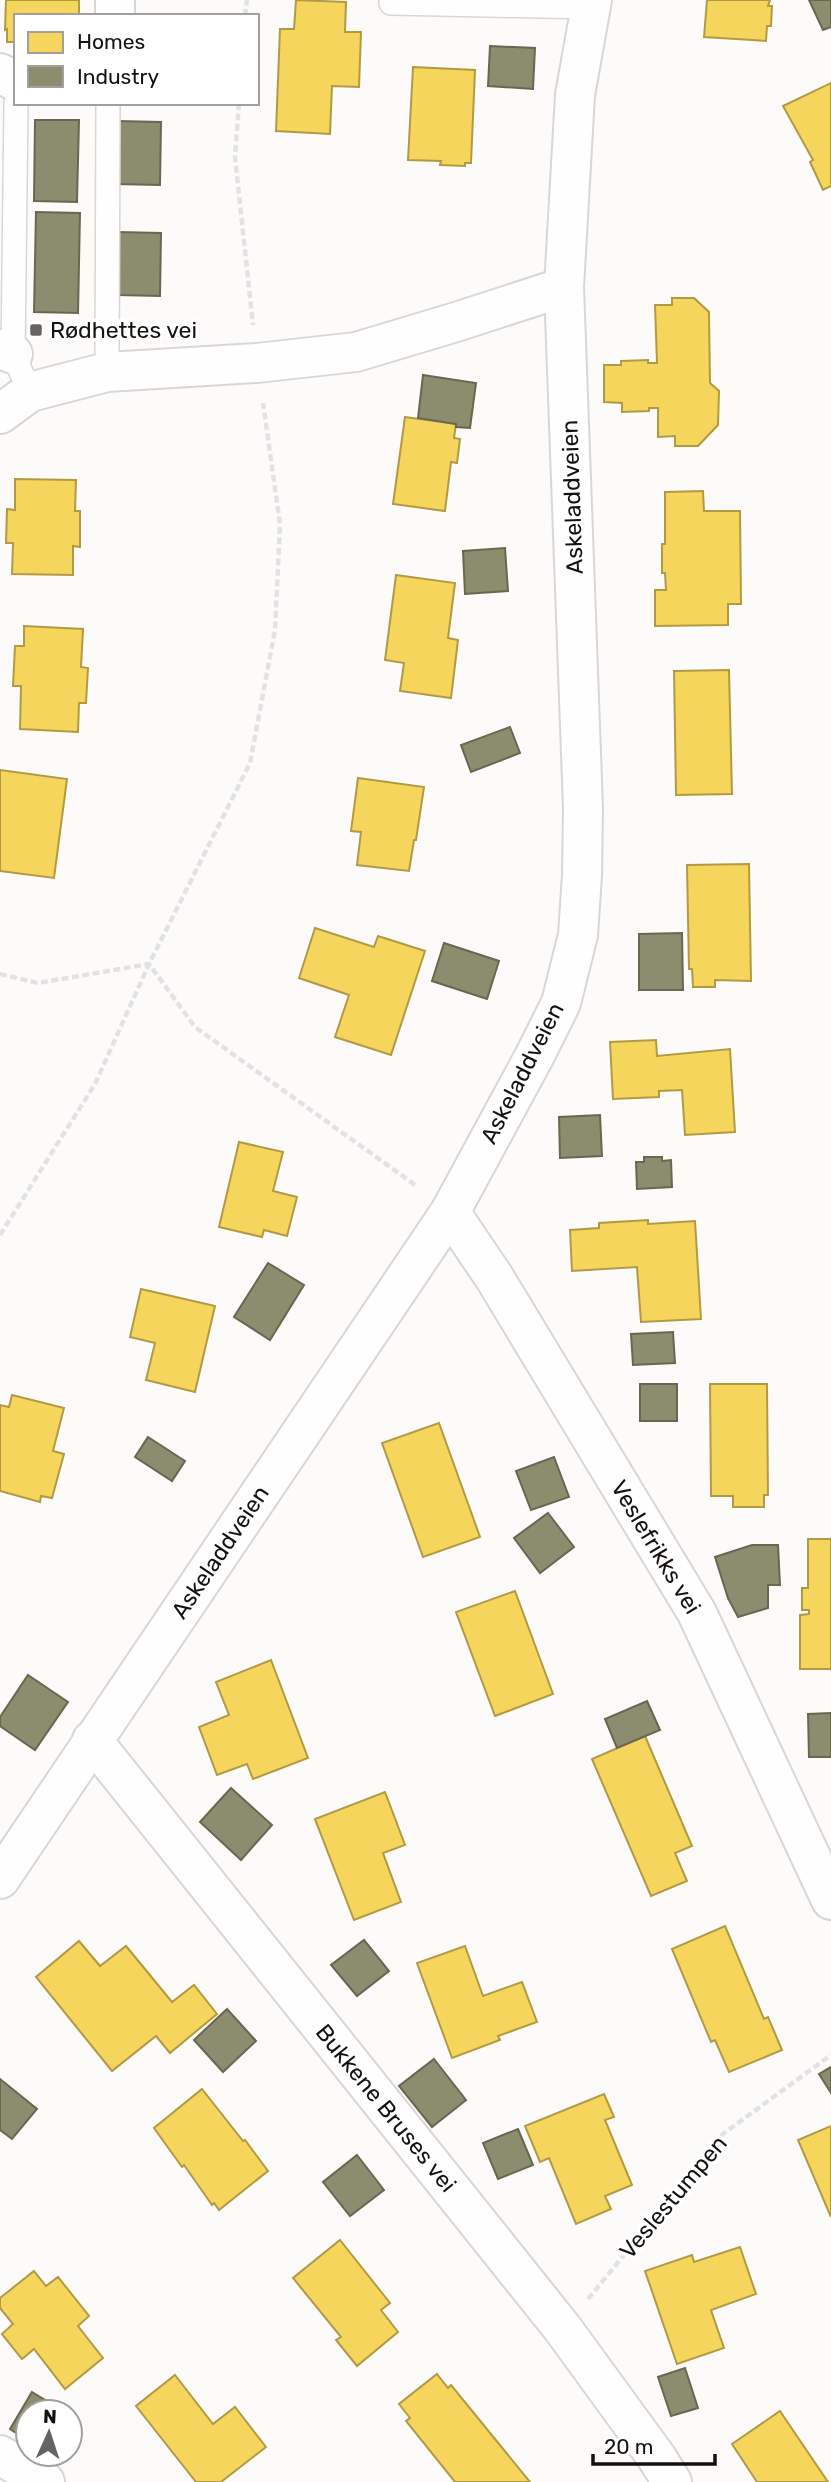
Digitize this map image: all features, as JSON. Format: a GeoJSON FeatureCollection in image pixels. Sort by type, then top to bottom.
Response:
{"type":"FeatureCollection","features":[{"type":"Feature","properties":{"kind":"street","name":"Askeladdveien"},"geometry":{"type":"LineString","coordinates":[[0,1879],[450,1212],[561,1003],[578,935],[583,875],[583,808],[564,287],[575,95],[591,4]]}},
{"type":"Feature","properties":{"kind":"street"},"geometry":{"type":"LineString","coordinates":[[0,414],[30,391],[107,372],[257,363],[356,352],[564,287]]}},
{"type":"Feature","properties":{"kind":"street","name":"Veslefrikks vei"},"geometry":{"type":"LineString","coordinates":[[450,1212],[494,1277],[697,1613],[831,1900]]}},
{"type":"Feature","properties":{"kind":"street","name":"Bukkene Bruses vei"},"geometry":{"type":"LineString","coordinates":[[92,1740],[564,2329],[672,2482]]}},
{"type":"Feature","properties":{"kind":"street"},"geometry":{"type":"LineString","coordinates":[[0,2455],[45,2482]]}},
{"type":"Feature","properties":{"kind":"lane"},"geometry":{"type":"LineString","coordinates":[[391,3],[591,4]]}},
{"type":"Feature","properties":{"kind":"lane"},"geometry":{"type":"LineString","coordinates":[[16,105],[7,351],[30,391]]}},
{"type":"Feature","properties":{"kind":"lane"},"geometry":{"type":"LineString","coordinates":[[107,372],[108,105]]}},
{"type":"Feature","properties":{"kind":"path"},"geometry":{"type":"LineString","coordinates":[[0,1235],[95,1084],[149,964],[250,763],[275,630],[280,524],[257,363],[235,158],[239,105]]}},
{"type":"Feature","properties":{"kind":"path"},"geometry":{"type":"LineString","coordinates":[[149,964],[195,1027],[450,1212]]}},
{"type":"Feature","properties":{"kind":"path"},"geometry":{"type":"LineString","coordinates":[[0,975],[38,983],[149,964]]}},
{"type":"Feature","properties":{"kind":"path","name":"Veslestumpen"},"geometry":{"type":"LineString","coordinates":[[564,2329],[723,2134],[831,2055]]}},
{"type":"Feature","properties":{"kind":"building: Homes"},"geometry":{"type":"Polygon","coordinates":[[[6,0],[79,0],[79,14],[14,14],[14,42],[7,42],[7,29],[5,30],[6,0]]]}},
{"type":"Feature","properties":{"kind":"building: Homes"},"geometry":{"type":"Polygon","coordinates":[[[296,0],[346,2],[345,32],[361,32],[359,87],[332,86],[330,134],[276,131],[280,29],[294,29],[296,0]]]}},
{"type":"Feature","properties":{"kind":"building: Homes"},"geometry":{"type":"Polygon","coordinates":[[[707,0],[770,0],[768,6],[772,6],[771,26],[767,26],[766,41],[704,37],[707,0]]]}},
{"type":"Feature","properties":{"kind":"building: Homes"},"geometry":{"type":"Polygon","coordinates":[[[413,67],[475,70],[471,163],[465,163],[465,166],[440,165],[441,161],[408,160],[413,67]]]}},
{"type":"Feature","properties":{"kind":"building: Homes"},"geometry":{"type":"Polygon","coordinates":[[[831,83],[831,186],[823,190],[810,162],[813,160],[783,106],[831,83]]]}},
{"type":"Feature","properties":{"kind":"building: Homes"},"geometry":{"type":"Polygon","coordinates":[[[672,298],[694,298],[709,312],[710,383],[719,391],[718,425],[698,446],[675,446],[675,436],[658,437],[658,408],[622,412],[622,403],[604,402],[604,365],[621,365],[621,361],[648,360],[648,363],[657,363],[655,305],[672,305],[672,298]]]}},
{"type":"Feature","properties":{"kind":"building: Homes"},"geometry":{"type":"Polygon","coordinates":[[[405,417],[456,424],[454,438],[460,439],[457,463],[451,462],[445,511],[393,504],[405,417]]]}},
{"type":"Feature","properties":{"kind":"building: Homes"},"geometry":{"type":"Polygon","coordinates":[[[15,479],[76,480],[75,511],[80,511],[80,547],[73,546],[73,575],[12,574],[13,543],[6,543],[7,509],[15,510],[15,479]]]}},
{"type":"Feature","properties":{"kind":"building: Homes"},"geometry":{"type":"Polygon","coordinates":[[[703,491],[704,511],[740,511],[741,604],[728,604],[728,625],[655,626],[655,590],[666,590],[665,573],[662,573],[665,492],[703,491]]]}},
{"type":"Feature","properties":{"kind":"building: Homes"},"geometry":{"type":"Polygon","coordinates":[[[396,575],[455,583],[448,638],[458,640],[451,698],[400,691],[404,663],[385,660],[396,575]]]}},
{"type":"Feature","properties":{"kind":"building: Homes"},"geometry":{"type":"Polygon","coordinates":[[[24,626],[83,629],[81,667],[88,668],[86,703],[79,703],[78,732],[20,729],[21,686],[13,686],[15,646],[24,646],[24,626]]]}},
{"type":"Feature","properties":{"kind":"building: Homes"},"geometry":{"type":"Polygon","coordinates":[[[729,670],[732,794],[676,795],[674,671],[729,670]]]}},
{"type":"Feature","properties":{"kind":"building: Homes"},"geometry":{"type":"Polygon","coordinates":[[[0,770],[67,779],[54,878],[0,871],[0,770]]]}},
{"type":"Feature","properties":{"kind":"building: Homes"},"geometry":{"type":"Polygon","coordinates":[[[358,778],[424,787],[409,871],[357,865],[361,832],[351,831],[358,778]]]}},
{"type":"Feature","properties":{"kind":"building: Homes"},"geometry":{"type":"Polygon","coordinates":[[[749,864],[751,981],[715,980],[715,987],[693,987],[692,969],[689,969],[687,865],[749,864]]]}},
{"type":"Feature","properties":{"kind":"building: Homes"},"geometry":{"type":"Polygon","coordinates":[[[315,928],[374,947],[378,936],[425,951],[391,1055],[335,1037],[349,995],[299,978],[315,928]]]}},
{"type":"Feature","properties":{"kind":"building: Homes"},"geometry":{"type":"Polygon","coordinates":[[[656,1040],[657,1056],[730,1049],[735,1132],[685,1135],[682,1090],[659,1091],[659,1097],[613,1099],[610,1042],[656,1040]]]}},
{"type":"Feature","properties":{"kind":"building: Homes"},"geometry":{"type":"Polygon","coordinates":[[[239,1142],[283,1152],[273,1191],[297,1197],[287,1236],[264,1230],[262,1237],[219,1227],[239,1142]]]}},
{"type":"Feature","properties":{"kind":"building: Homes"},"geometry":{"type":"Polygon","coordinates":[[[648,1220],[648,1224],[695,1221],[701,1319],[641,1322],[637,1267],[572,1271],[570,1230],[599,1228],[599,1223],[648,1220]]]}},
{"type":"Feature","properties":{"kind":"building: Homes"},"geometry":{"type":"Polygon","coordinates":[[[141,1289],[215,1306],[195,1392],[146,1380],[155,1343],[130,1337],[141,1289]]]}},
{"type":"Feature","properties":{"kind":"building: Homes"},"geometry":{"type":"Polygon","coordinates":[[[710,1384],[767,1384],[768,1495],[764,1495],[764,1507],[733,1507],[733,1496],[711,1496],[710,1384]]]}},
{"type":"Feature","properties":{"kind":"building: Homes"},"geometry":{"type":"Polygon","coordinates":[[[12,1395],[64,1408],[53,1451],[64,1454],[52,1498],[41,1496],[40,1502],[0,1491],[0,1405],[9,1407],[12,1395]]]}},
{"type":"Feature","properties":{"kind":"building: Homes"},"geometry":{"type":"Polygon","coordinates":[[[439,1423],[480,1537],[423,1557],[382,1443],[439,1423]]]}},
{"type":"Feature","properties":{"kind":"building: Homes"},"geometry":{"type":"Polygon","coordinates":[[[808,1539],[831,1539],[831,1669],[800,1669],[800,1615],[809,1614],[809,1610],[802,1610],[802,1588],[808,1588],[808,1539]]]}},
{"type":"Feature","properties":{"kind":"building: Homes"},"geometry":{"type":"Polygon","coordinates":[[[515,1591],[553,1694],[495,1716],[456,1612],[515,1591]]]}},
{"type":"Feature","properties":{"kind":"building: Homes"},"geometry":{"type":"Polygon","coordinates":[[[271,1660],[308,1758],[253,1779],[247,1764],[217,1775],[199,1727],[229,1715],[216,1682],[271,1660]]]}},
{"type":"Feature","properties":{"kind":"building: Homes"},"geometry":{"type":"Polygon","coordinates":[[[645,1736],[692,1846],[675,1853],[687,1881],[651,1896],[592,1759],[645,1736]]]}},
{"type":"Feature","properties":{"kind":"building: Homes"},"geometry":{"type":"Polygon","coordinates":[[[385,1792],[405,1845],[383,1853],[401,1902],[354,1920],[315,1819],[385,1792]]]}},
{"type":"Feature","properties":{"kind":"building: Homes"},"geometry":{"type":"Polygon","coordinates":[[[725,1926],[764,2019],[768,2017],[782,2050],[729,2072],[715,2040],[711,2042],[672,1949],[725,1926]]]}},
{"type":"Feature","properties":{"kind":"building: Homes"},"geometry":{"type":"Polygon","coordinates":[[[79,1941],[100,1966],[126,1946],[172,2002],[194,1985],[217,2014],[170,2053],[156,2036],[112,2071],[36,1977],[79,1941]]]}},
{"type":"Feature","properties":{"kind":"building: Homes"},"geometry":{"type":"Polygon","coordinates":[[[465,1946],[483,1996],[522,1982],[537,2022],[498,2036],[500,2040],[452,2058],[417,1963],[465,1946]]]}},
{"type":"Feature","properties":{"kind":"building: Homes"},"geometry":{"type":"Polygon","coordinates":[[[202,2089],[268,2171],[219,2210],[214,2203],[212,2205],[154,2128],[202,2089]]]}},
{"type":"Feature","properties":{"kind":"building: Homes"},"geometry":{"type":"Polygon","coordinates":[[[604,2094],[614,2117],[605,2120],[632,2185],[605,2196],[611,2209],[576,2224],[549,2158],[540,2162],[525,2126],[604,2094]]]}},
{"type":"Feature","properties":{"kind":"building: Homes"},"geometry":{"type":"Polygon","coordinates":[[[831,2126],[831,2217],[798,2140],[831,2126]]]}},
{"type":"Feature","properties":{"kind":"building: Homes"},"geometry":{"type":"Polygon","coordinates":[[[340,2240],[390,2303],[381,2310],[398,2332],[357,2366],[336,2340],[341,2337],[293,2278],[340,2240]]]}},
{"type":"Feature","properties":{"kind":"building: Homes"},"geometry":{"type":"Polygon","coordinates":[[[740,2247],[756,2294],[711,2310],[724,2348],[677,2364],[645,2271],[692,2255],[694,2262],[740,2247]]]}},
{"type":"Feature","properties":{"kind":"building: Homes"},"geometry":{"type":"Polygon","coordinates":[[[34,2271],[46,2286],[58,2277],[89,2316],[78,2326],[103,2358],[65,2389],[34,2349],[22,2359],[2,2334],[13,2324],[0,2308],[0,2298],[34,2271]]]}},
{"type":"Feature","properties":{"kind":"building: Homes"},"geometry":{"type":"Polygon","coordinates":[[[437,2374],[448,2388],[451,2385],[530,2482],[455,2482],[406,2421],[410,2418],[399,2404],[437,2374]]]}},
{"type":"Feature","properties":{"kind":"building: Homes"},"geometry":{"type":"Polygon","coordinates":[[[175,2375],[213,2424],[235,2407],[266,2447],[221,2482],[196,2482],[136,2406],[175,2375]]]}},
{"type":"Feature","properties":{"kind":"building: Homes"},"geometry":{"type":"Polygon","coordinates":[[[780,2411],[828,2482],[757,2482],[732,2444],[780,2411]]]}},
{"type":"Feature","properties":{"kind":"building: Industry"},"geometry":{"type":"Polygon","coordinates":[[[809,0],[831,0],[831,27],[823,30],[809,0]]]}},
{"type":"Feature","properties":{"kind":"building: Industry"},"geometry":{"type":"Polygon","coordinates":[[[490,46],[535,48],[533,89],[488,86],[490,46]]]}},
{"type":"Feature","properties":{"kind":"building: Industry"},"geometry":{"type":"Polygon","coordinates":[[[35,120],[79,120],[77,202],[34,201],[35,120]]]}},
{"type":"Feature","properties":{"kind":"building: Industry"},"geometry":{"type":"Polygon","coordinates":[[[117,121],[161,122],[160,185],[116,184],[117,121]]]}},
{"type":"Feature","properties":{"kind":"building: Industry"},"geometry":{"type":"Polygon","coordinates":[[[36,212],[80,213],[78,313],[34,312],[36,212]]]}},
{"type":"Feature","properties":{"kind":"building: Industry"},"geometry":{"type":"Polygon","coordinates":[[[117,232],[161,233],[160,296],[117,295],[117,232]]]}},
{"type":"Feature","properties":{"kind":"building: Industry"},"geometry":{"type":"Polygon","coordinates":[[[423,375],[476,383],[470,428],[418,418],[423,375]]]}},
{"type":"Feature","properties":{"kind":"building: Industry"},"geometry":{"type":"Polygon","coordinates":[[[505,548],[508,591],[465,594],[463,551],[505,548]]]}},
{"type":"Feature","properties":{"kind":"building: Industry"},"geometry":{"type":"Polygon","coordinates":[[[510,727],[520,753],[471,772],[461,745],[510,727]]]}},
{"type":"Feature","properties":{"kind":"building: Industry"},"geometry":{"type":"Polygon","coordinates":[[[682,933],[683,990],[639,990],[639,934],[682,933]]]}},
{"type":"Feature","properties":{"kind":"building: Industry"},"geometry":{"type":"Polygon","coordinates":[[[444,943],[499,961],[487,999],[432,981],[444,943]]]}},
{"type":"Feature","properties":{"kind":"building: Industry"},"geometry":{"type":"Polygon","coordinates":[[[600,1115],[602,1156],[560,1158],[559,1117],[600,1115]]]}},
{"type":"Feature","properties":{"kind":"building: Industry"},"geometry":{"type":"Polygon","coordinates":[[[644,1157],[671,1160],[672,1187],[637,1189],[636,1162],[644,1162],[644,1157]]]}},
{"type":"Feature","properties":{"kind":"building: Industry"},"geometry":{"type":"Polygon","coordinates":[[[268,1263],[304,1285],[270,1340],[234,1317],[268,1263]]]}},
{"type":"Feature","properties":{"kind":"building: Industry"},"geometry":{"type":"Polygon","coordinates":[[[673,1332],[675,1363],[633,1365],[631,1334],[673,1332]]]}},
{"type":"Feature","properties":{"kind":"building: Industry"},"geometry":{"type":"Polygon","coordinates":[[[640,1384],[677,1384],[677,1421],[640,1421],[640,1384]]]}},
{"type":"Feature","properties":{"kind":"building: Industry"},"geometry":{"type":"Polygon","coordinates":[[[148,1437],[185,1461],[172,1481],[135,1457],[148,1437]]]}},
{"type":"Feature","properties":{"kind":"building: Industry"},"geometry":{"type":"Polygon","coordinates":[[[554,1457],[569,1497],[531,1510],[516,1471],[554,1457]]]}},
{"type":"Feature","properties":{"kind":"building: Industry"},"geometry":{"type":"Polygon","coordinates":[[[548,1513],[574,1547],[540,1573],[514,1538],[548,1513]]]}},
{"type":"Feature","properties":{"kind":"building: Industry"},"geometry":{"type":"Polygon","coordinates":[[[752,1545],[778,1545],[780,1585],[768,1585],[768,1608],[738,1617],[728,1598],[715,1557],[752,1545]]]}},
{"type":"Feature","properties":{"kind":"building: Industry"},"geometry":{"type":"Polygon","coordinates":[[[28,1675],[68,1702],[35,1750],[0,1726],[0,1717],[28,1675]]]}},
{"type":"Feature","properties":{"kind":"building: Industry"},"geometry":{"type":"Polygon","coordinates":[[[647,1701],[660,1730],[617,1748],[605,1719],[647,1701]]]}},
{"type":"Feature","properties":{"kind":"building: Industry"},"geometry":{"type":"Polygon","coordinates":[[[831,1713],[831,1757],[809,1757],[808,1714],[831,1713]]]}},
{"type":"Feature","properties":{"kind":"building: Industry"},"geometry":{"type":"Polygon","coordinates":[[[231,1788],[272,1825],[241,1860],[200,1822],[231,1788]]]}},
{"type":"Feature","properties":{"kind":"building: Industry"},"geometry":{"type":"Polygon","coordinates":[[[364,1940],[389,1971],[357,1996],[331,1965],[364,1940]]]}},
{"type":"Feature","properties":{"kind":"building: Industry"},"geometry":{"type":"Polygon","coordinates":[[[227,2009],[256,2041],[223,2072],[194,2040],[227,2009]]]}},
{"type":"Feature","properties":{"kind":"building: Industry"},"geometry":{"type":"Polygon","coordinates":[[[434,2059],[466,2100],[432,2127],[399,2086],[434,2059]]]}},
{"type":"Feature","properties":{"kind":"building: Industry"},"geometry":{"type":"Polygon","coordinates":[[[831,2067],[831,2093],[819,2074],[831,2067]]]}},
{"type":"Feature","properties":{"kind":"building: Industry"},"geometry":{"type":"Polygon","coordinates":[[[0,2079],[37,2109],[12,2139],[0,2130],[0,2079]]]}},
{"type":"Feature","properties":{"kind":"building: Industry"},"geometry":{"type":"Polygon","coordinates":[[[518,2129],[533,2165],[498,2179],[483,2143],[518,2129]]]}},
{"type":"Feature","properties":{"kind":"building: Industry"},"geometry":{"type":"Polygon","coordinates":[[[357,2155],[384,2190],[350,2216],[323,2182],[357,2155]]]}},
{"type":"Feature","properties":{"kind":"building: Industry"},"geometry":{"type":"Polygon","coordinates":[[[685,2368],[698,2408],[671,2416],[658,2377],[685,2368]]]}},
{"type":"Feature","properties":{"kind":"building: Industry"},"geometry":{"type":"Polygon","coordinates":[[[32,2392],[42,2398],[28,2398],[32,2392]]]}},
{"type":"Feature","properties":{"kind":"place","name":"Rødhettes vei"},"geometry":{"type":"Point","coordinates":[36,330]}}]}
